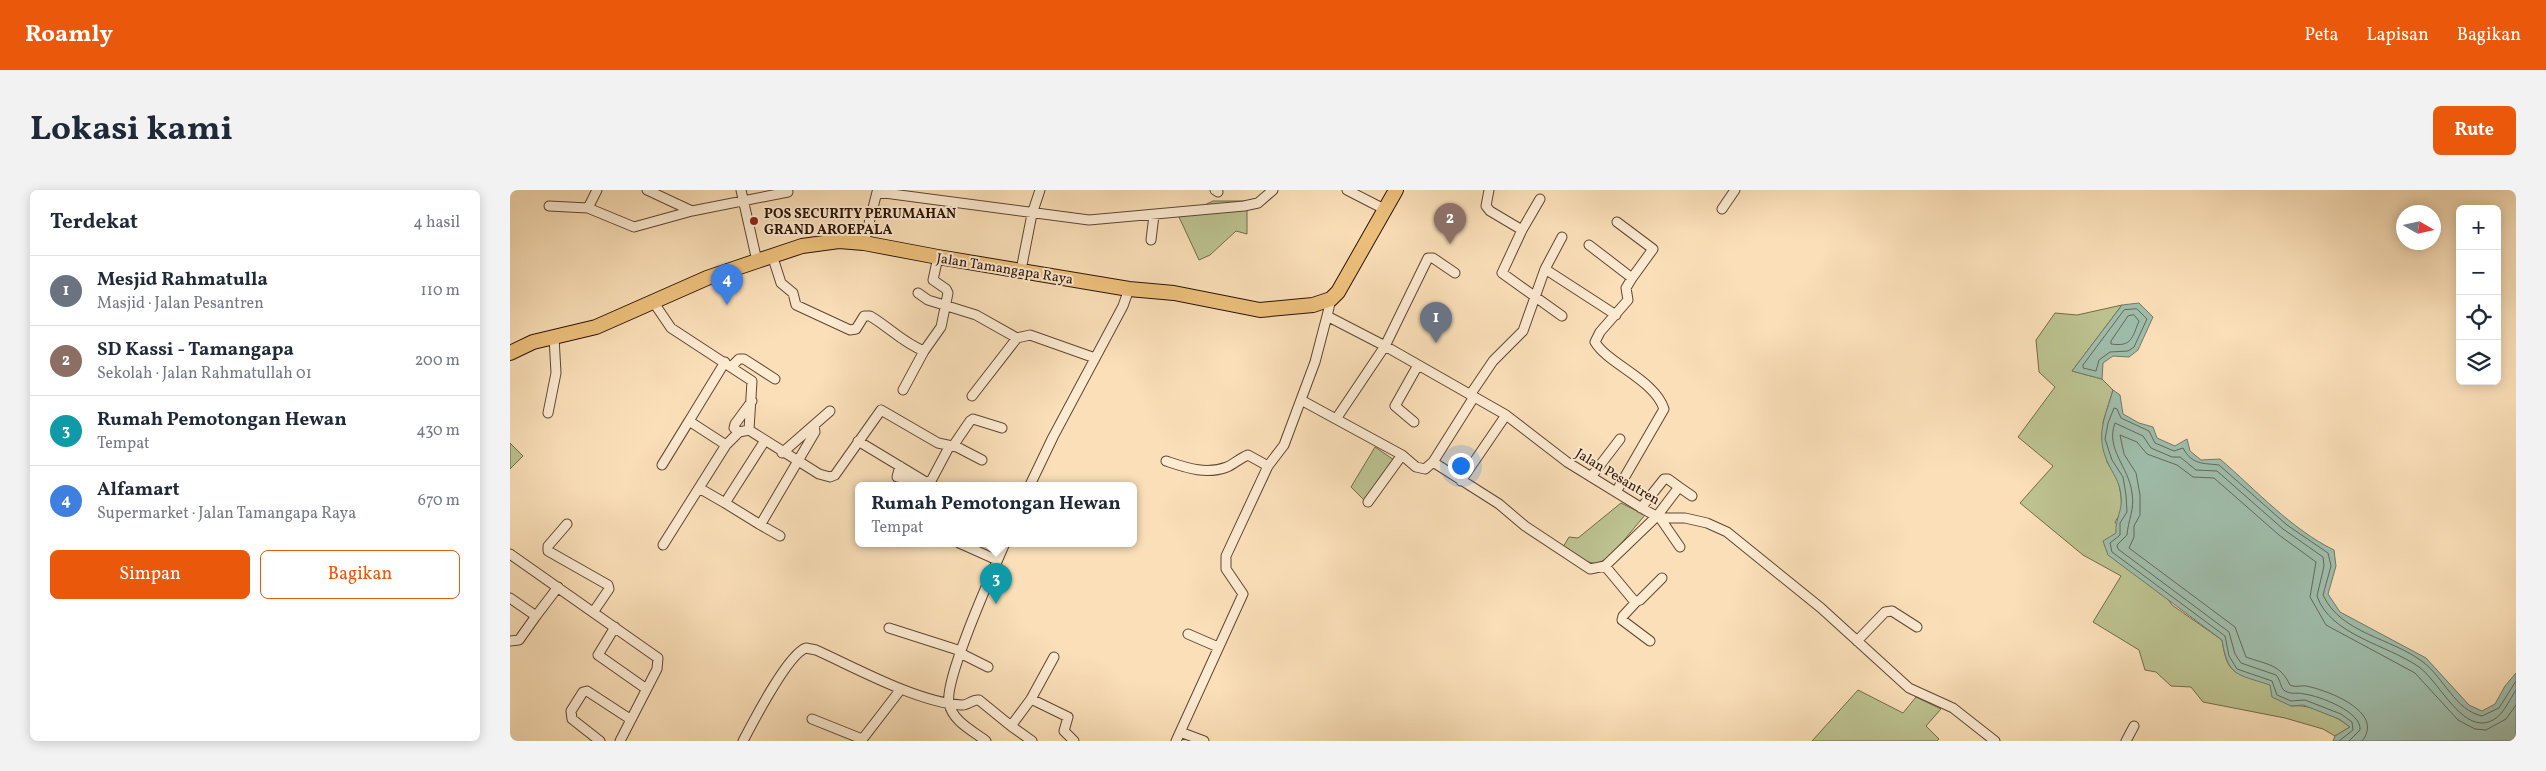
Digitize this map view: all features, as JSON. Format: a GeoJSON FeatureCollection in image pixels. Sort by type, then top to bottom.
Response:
{"type":"FeatureCollection","features":[{"type":"Feature","properties":{"kind":"main road"},"geometry":{"type":"LineString","coordinates":[[1331,299],[1338,292],[1396,190]]}},
{"type":"Feature","properties":{"kind":"main road","name":"Jalan Tamangapa Raya"},"geometry":{"type":"LineString","coordinates":[[510,353],[533,342],[596,327],[707,278],[814,244],[839,241],[864,243],[938,258],[1129,289],[1174,293],[1260,310],[1313,305],[1331,299]]}},
{"type":"Feature","properties":{"kind":"street"},"geometry":{"type":"LineString","coordinates":[[588,208],[597,190]]}},
{"type":"Feature","properties":{"kind":"street"},"geometry":{"type":"LineString","coordinates":[[647,190],[692,211]]}},
{"type":"Feature","properties":{"kind":"street"},"geometry":{"type":"LineString","coordinates":[[741,190],[757,261]]}},
{"type":"Feature","properties":{"kind":"street"},"geometry":{"type":"LineString","coordinates":[[548,206],[588,208],[632,227],[692,211],[788,192],[787,190]]}},
{"type":"Feature","properties":{"kind":"street"},"geometry":{"type":"LineString","coordinates":[[1021,270],[1032,214],[1040,190]]}},
{"type":"Feature","properties":{"kind":"street"},"geometry":{"type":"LineString","coordinates":[[864,243],[877,191],[1032,214],[1089,220],[1258,204],[1273,190]]}},
{"type":"Feature","properties":{"kind":"street"},"geometry":{"type":"LineString","coordinates":[[1347,190],[1384,209]]}},
{"type":"Feature","properties":{"kind":"street"},"geometry":{"type":"LineString","coordinates":[[1489,190],[1486,206],[1490,211],[1522,230]]}},
{"type":"Feature","properties":{"kind":"street"},"geometry":{"type":"LineString","coordinates":[[1722,209],[1735,190]]}},
{"type":"Feature","properties":{"kind":"street"},"geometry":{"type":"LineString","coordinates":[[1540,199],[1522,230],[1502,273],[1562,316]]}},
{"type":"Feature","properties":{"kind":"street"},"geometry":{"type":"LineString","coordinates":[[1152,240],[1154,215]]}},
{"type":"Feature","properties":{"kind":"street"},"geometry":{"type":"LineString","coordinates":[[1616,492],[1664,409],[1637,376],[1595,342],[1600,332],[1629,297],[1626,288],[1653,249],[1617,222]]}},
{"type":"Feature","properties":{"kind":"street"},"geometry":{"type":"LineString","coordinates":[[1302,400],[1402,455],[1421,468],[1428,467],[1433,462],[1493,361],[1523,331],[1545,269],[1562,237]]}},
{"type":"Feature","properties":{"kind":"street"},"geometry":{"type":"LineString","coordinates":[[1589,245],[1632,278]]}},
{"type":"Feature","properties":{"kind":"street"},"geometry":{"type":"LineString","coordinates":[[772,256],[780,283],[793,293],[796,304],[850,330],[856,329],[864,316],[870,316],[907,344],[924,351]]}},
{"type":"Feature","properties":{"kind":"street"},"geometry":{"type":"LineString","coordinates":[[903,390],[924,351],[941,327],[948,293],[946,289],[933,280],[938,258]]}},
{"type":"Feature","properties":{"kind":"street"},"geometry":{"type":"LineString","coordinates":[[1336,419],[1386,346],[1428,258],[1433,258],[1455,273]]}},
{"type":"Feature","properties":{"kind":"street"},"geometry":{"type":"LineString","coordinates":[[1545,269],[1616,315]]}},
{"type":"Feature","properties":{"kind":"street"},"geometry":{"type":"LineString","coordinates":[[1032,482],[1123,306],[1129,289]]}},
{"type":"Feature","properties":{"kind":"street"},"geometry":{"type":"LineString","coordinates":[[918,293],[928,300],[976,315],[1017,338]]}},
{"type":"Feature","properties":{"kind":"street"},"geometry":{"type":"LineString","coordinates":[[1176,741],[1242,594],[1226,569],[1226,556],[1268,466],[1284,445],[1302,400],[1331,299]]}},
{"type":"Feature","properties":{"kind":"street"},"geometry":{"type":"LineString","coordinates":[[654,303],[670,328],[752,381]]}},
{"type":"Feature","properties":{"kind":"street","name":"Jalan Pesantren"},"geometry":{"type":"LineString","coordinates":[[1327,316],[1386,346],[1506,415],[1567,462],[1641,508],[1659,517],[1685,518],[1707,523],[1727,532],[1774,568],[1908,688],[1953,708],[1995,741]]}},
{"type":"Feature","properties":{"kind":"street"},"geometry":{"type":"LineString","coordinates":[[972,396],[1017,338],[1030,335],[1095,358]]}},
{"type":"Feature","properties":{"kind":"street"},"geometry":{"type":"LineString","coordinates":[[548,413],[556,373],[560,336]]}},
{"type":"Feature","properties":{"kind":"street"},"geometry":{"type":"LineString","coordinates":[[662,465],[728,364],[744,359],[775,379]]}},
{"type":"Feature","properties":{"kind":"street"},"geometry":{"type":"LineString","coordinates":[[1414,422],[1395,406],[1418,365]]}},
{"type":"Feature","properties":{"kind":"street"},"geometry":{"type":"LineString","coordinates":[[752,381],[764,371]]}},
{"type":"Feature","properties":{"kind":"street"},"geometry":{"type":"LineString","coordinates":[[749,430],[752,381]]}},
{"type":"Feature","properties":{"kind":"street"},"geometry":{"type":"LineString","coordinates":[[739,432],[734,428],[735,424],[752,401]]}},
{"type":"Feature","properties":{"kind":"street"},"geometry":{"type":"LineString","coordinates":[[663,545],[726,445],[739,432],[749,430],[764,442],[797,462],[819,474],[830,477],[835,475],[878,412],[884,410],[938,443],[951,446],[982,460]]}},
{"type":"Feature","properties":{"kind":"street"},"geometry":{"type":"LineString","coordinates":[[782,453],[830,411]]}},
{"type":"Feature","properties":{"kind":"street"},"geometry":{"type":"LineString","coordinates":[[1461,481],[1506,415]]}},
{"type":"Feature","properties":{"kind":"street"},"geometry":{"type":"LineString","coordinates":[[858,441],[922,480],[931,481],[951,446],[970,421],[974,419],[1002,428]]}},
{"type":"Feature","properties":{"kind":"street"},"geometry":{"type":"LineString","coordinates":[[689,421],[726,445]]}},
{"type":"Feature","properties":{"kind":"street"},"geometry":{"type":"LineString","coordinates":[[759,524],[762,522],[815,432],[814,425]]}},
{"type":"Feature","properties":{"kind":"street"},"geometry":{"type":"LineString","coordinates":[[1591,477],[1620,439]]}},
{"type":"Feature","properties":{"kind":"street"},"geometry":{"type":"LineString","coordinates":[[726,503],[764,442]]}},
{"type":"Feature","properties":{"kind":"street"},"geometry":{"type":"LineString","coordinates":[[1166,461],[1190,470],[1204,471],[1227,467],[1248,455],[1268,466]]}},
{"type":"Feature","properties":{"kind":"street"},"geometry":{"type":"LineString","coordinates":[[1368,502],[1402,455]]}},
{"type":"Feature","properties":{"kind":"street"},"geometry":{"type":"LineString","coordinates":[[1433,462],[1500,504],[1525,526],[1590,568],[1605,566],[1659,517],[1679,487]]}},
{"type":"Feature","properties":{"kind":"street"},"geometry":{"type":"LineString","coordinates":[[1641,508],[1664,479],[1668,478],[1692,496]]}},
{"type":"Feature","properties":{"kind":"street"},"geometry":{"type":"LineString","coordinates":[[699,488],[780,536]]}},
{"type":"Feature","properties":{"kind":"street"},"geometry":{"type":"LineString","coordinates":[[1659,517],[1680,547]]}},
{"type":"Feature","properties":{"kind":"street"},"geometry":{"type":"LineString","coordinates":[[567,524],[548,546],[548,551],[608,585],[609,590],[594,612]]}},
{"type":"Feature","properties":{"kind":"street"},"geometry":{"type":"LineString","coordinates":[[968,547],[998,560]]}},
{"type":"Feature","properties":{"kind":"street"},"geometry":{"type":"LineString","coordinates":[[986,741],[960,722],[950,707],[951,686],[961,652],[1003,547]]}},
{"type":"Feature","properties":{"kind":"street"},"geometry":{"type":"LineString","coordinates":[[510,554],[658,658],[657,669],[645,688],[620,741]]}},
{"type":"Feature","properties":{"kind":"street"},"geometry":{"type":"LineString","coordinates":[[1605,566],[1633,601],[1636,602]]}},
{"type":"Feature","properties":{"kind":"street"},"geometry":{"type":"LineString","coordinates":[[1650,641],[1622,620],[1623,616],[1636,602],[1662,578]]}},
{"type":"Feature","properties":{"kind":"street"},"geometry":{"type":"LineString","coordinates":[[510,641],[519,640],[558,587]]}},
{"type":"Feature","properties":{"kind":"street"},"geometry":{"type":"LineString","coordinates":[[510,598],[536,616]]}},
{"type":"Feature","properties":{"kind":"street"},"geometry":{"type":"LineString","coordinates":[[1857,641],[1885,612],[1892,611],[1917,627]]}},
{"type":"Feature","properties":{"kind":"street"},"geometry":{"type":"LineString","coordinates":[[615,627],[598,656],[645,688]]}},
{"type":"Feature","properties":{"kind":"street"},"geometry":{"type":"LineString","coordinates":[[889,628],[961,652],[988,667]]}},
{"type":"Feature","properties":{"kind":"street"},"geometry":{"type":"LineString","coordinates":[[1188,634],[1218,648]]}},
{"type":"Feature","properties":{"kind":"street"},"geometry":{"type":"LineString","coordinates":[[744,741],[773,688],[802,649],[816,650],[901,689],[950,707],[964,706],[979,700],[1032,741]]}},
{"type":"Feature","properties":{"kind":"street"},"geometry":{"type":"LineString","coordinates":[[1011,726],[1031,698],[1054,658]]}},
{"type":"Feature","properties":{"kind":"street"},"geometry":{"type":"LineString","coordinates":[[812,719],[861,740],[901,689]]}},
{"type":"Feature","properties":{"kind":"street"},"geometry":{"type":"LineString","coordinates":[[600,741],[572,719],[571,711],[583,692],[587,691],[630,719]]}},
{"type":"Feature","properties":{"kind":"street"},"geometry":{"type":"LineString","coordinates":[[1031,698],[1068,717],[1064,731],[1074,741]]}},
{"type":"Feature","properties":{"kind":"street"},"geometry":{"type":"LineString","coordinates":[[2126,741],[2134,726]]}},
{"type":"Feature","properties":{"kind":"street"},"geometry":{"type":"LineString","coordinates":[[1180,732],[1204,741]]}},
{"type":"Feature","properties":{"kind":"green space"},"geometry":{"type":"Polygon","coordinates":[[[1213,201],[1247,201],[1247,234],[1236,231],[1210,255],[1199,260],[1179,217],[1213,201]]]}},
{"type":"Feature","properties":{"kind":"green space"},"geometry":{"type":"Polygon","coordinates":[[[2122,305],[2072,371],[2102,379],[2113,390],[2103,422],[2107,462],[2118,479],[2121,496],[2122,511],[2115,522],[2172,605],[2222,640],[2224,653],[2231,668],[2236,672],[2271,686],[2291,706],[2307,707],[2322,711],[2350,727],[2335,736],[2323,729],[2285,718],[2203,702],[2191,687],[2171,686],[2156,672],[2145,670],[2139,650],[2093,622],[2121,576],[2083,555],[2020,503],[2053,466],[2018,437],[2055,387],[2039,372],[2036,340],[2055,313],[2077,315],[2122,305]]]}},
{"type":"Feature","properties":{"kind":"green space"},"geometry":{"type":"Polygon","coordinates":[[[510,443],[523,456],[510,469],[510,443]]]}},
{"type":"Feature","properties":{"kind":"green space"},"geometry":{"type":"Polygon","coordinates":[[[1375,447],[1397,462],[1366,502],[1351,487],[1375,447]]]}},
{"type":"Feature","properties":{"kind":"green space"},"geometry":{"type":"Polygon","coordinates":[[[1621,503],[1645,515],[1610,557],[1596,564],[1585,561],[1563,547],[1569,537],[1578,538],[1621,503]]]}},
{"type":"Feature","properties":{"kind":"green space"},"geometry":{"type":"Polygon","coordinates":[[[1858,690],[1903,713],[1916,697],[1941,709],[1926,726],[1939,739],[1937,741],[1812,741],[1858,690]]]}},
{"type":"Feature","properties":{"kind":"water"},"geometry":{"type":"Polygon","coordinates":[[[2139,303],[2153,317],[2138,350],[2129,357],[2113,356],[2103,363],[2102,379],[2072,371],[2122,305],[2139,303]]]}},
{"type":"Feature","properties":{"kind":"water"},"geometry":{"type":"Polygon","coordinates":[[[2113,390],[2120,395],[2123,414],[2139,423],[2153,427],[2157,438],[2175,446],[2187,439],[2190,451],[2201,460],[2220,459],[2289,520],[2334,550],[2336,566],[2328,594],[2340,612],[2426,658],[2469,705],[2482,711],[2495,704],[2505,686],[2516,673],[2516,741],[2333,741],[2335,736],[2350,727],[2339,719],[2303,705],[2291,706],[2272,697],[2270,685],[2242,676],[2231,668],[2224,652],[2222,640],[2108,555],[2103,541],[2116,533],[2121,501],[2119,486],[2107,461],[2102,442],[2103,425],[2113,390]]]}},
{"type":"Feature","properties":{"kind":"place","name":"POS SECURITY PERUMAHAN GRAND AROEPALA"},"geometry":{"type":"Point","coordinates":[754,221]}},
{"type":"Feature","properties":{"kind":"place","name":"SD Kassi - Tamangapa"},"geometry":{"type":"Point","coordinates":[1450,244]}},
{"type":"Feature","properties":{"kind":"place","name":"Alfamart"},"geometry":{"type":"Point","coordinates":[727,305]}},
{"type":"Feature","properties":{"kind":"place","name":"Mesjid Rahmatulla"},"geometry":{"type":"Point","coordinates":[1436,343]}},
{"type":"Feature","properties":{"kind":"place","name":"Rumah Pemotongan Hewan"},"geometry":{"type":"Point","coordinates":[996,604]}}]}
